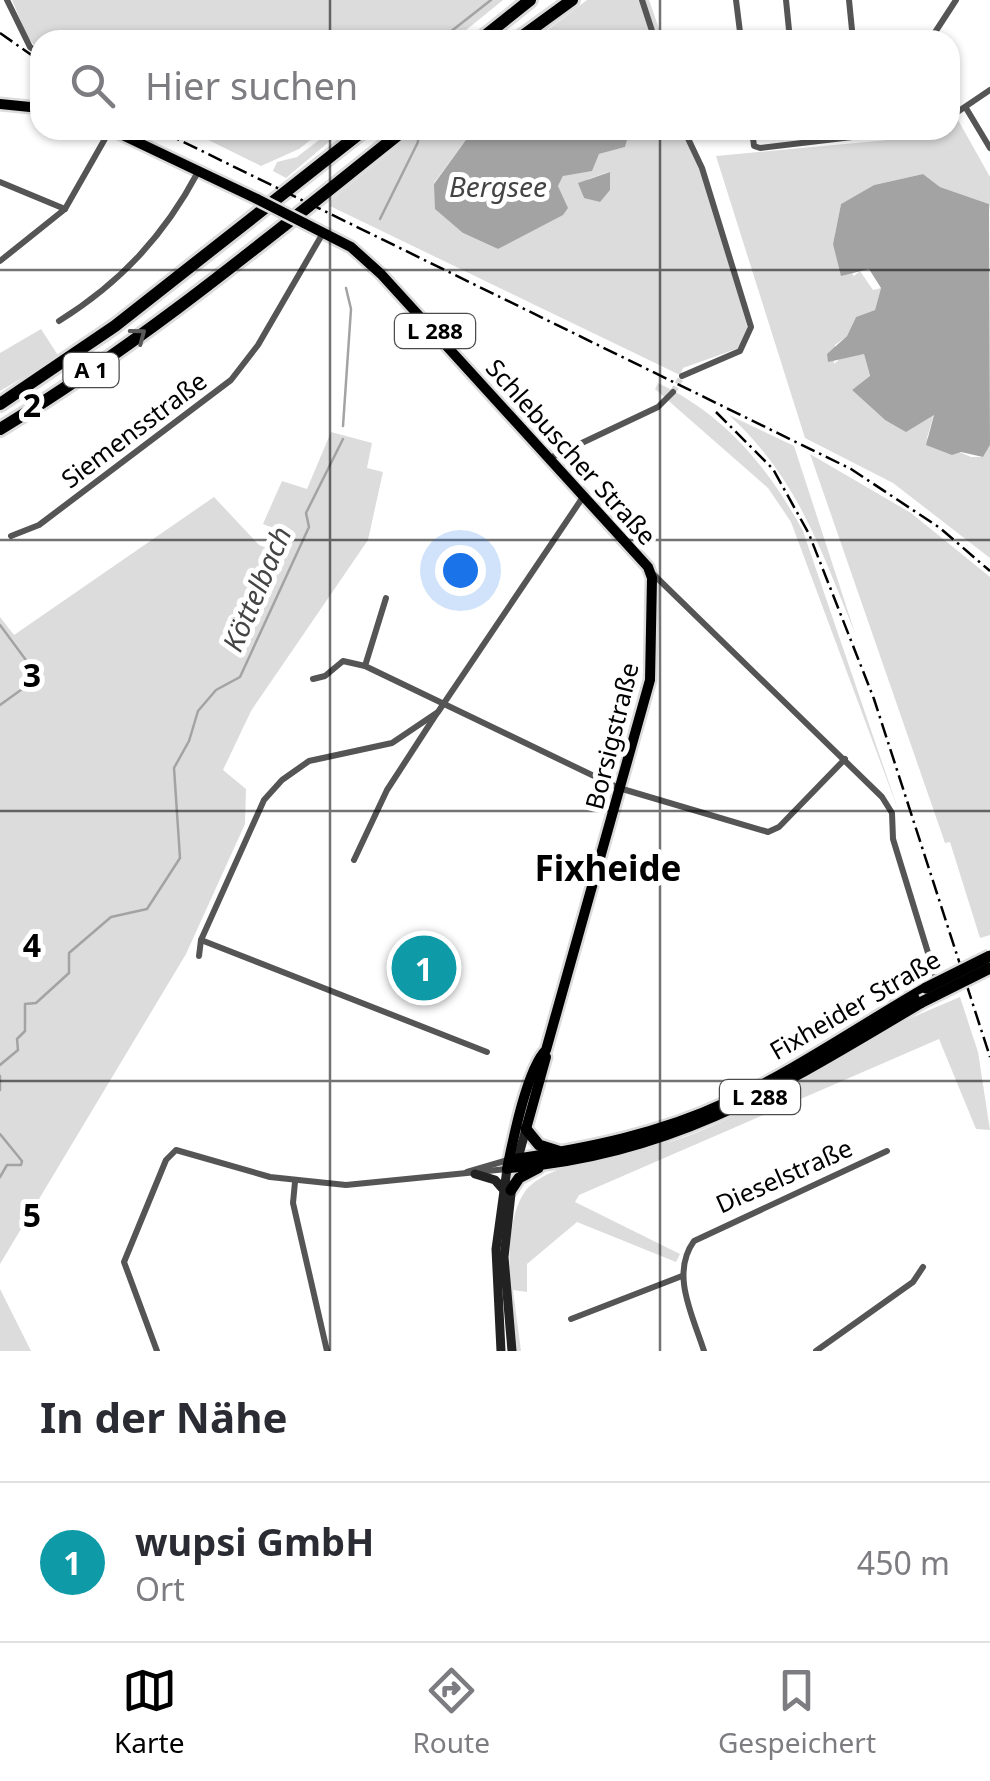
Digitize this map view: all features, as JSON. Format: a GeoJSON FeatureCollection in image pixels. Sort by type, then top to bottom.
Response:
{"type":"FeatureCollection","features":[{"type":"Feature","properties":{"kind":"highway"},"geometry":{"type":"LineString","coordinates":[[480,30],[515,0]]}},
{"type":"Feature","properties":{"kind":"highway"},"geometry":{"type":"LineString","coordinates":[[492,30],[530,0]]}},
{"type":"Feature","properties":{"kind":"highway"},"geometry":{"type":"LineString","coordinates":[[527,30],[561,0]]}},
{"type":"Feature","properties":{"kind":"highway"},"geometry":{"type":"LineString","coordinates":[[530,30],[572,0]]}},
{"type":"Feature","properties":{"kind":"highway","name":"A 1"},"geometry":{"type":"LineString","coordinates":[[0,404],[127,317],[351,140]]}},
{"type":"Feature","properties":{"kind":"highway","name":"A 1"},"geometry":{"type":"LineString","coordinates":[[0,428],[90,370],[228,270],[391,140]]}},
{"type":"Feature","properties":{"kind":"highway","name":"Fixheider Straße"},"geometry":{"type":"LineString","coordinates":[[514,1161],[652,1131],[727,1103],[990,956]]}},
{"type":"Feature","properties":{"kind":"highway","name":"Fixheider Straße"},"geometry":{"type":"LineString","coordinates":[[514,1161],[545,1166],[643,1145],[728,1113],[922,1002],[990,968]]}},
{"type":"Feature","properties":{"kind":"highway"},"geometry":{"type":"LineString","coordinates":[[526,1129],[538,1144],[562,1152]]}},
{"type":"Feature","properties":{"kind":"highway","name":"L 288"},"geometry":{"type":"LineString","coordinates":[[506,1189],[524,1174],[545,1166]]}},
{"type":"Feature","properties":{"kind":"main road"},"geometry":{"type":"LineString","coordinates":[[0,104],[30,107]]}},
{"type":"Feature","properties":{"kind":"main road","name":"L 288"},"geometry":{"type":"LineString","coordinates":[[132,140],[199,171]]}},
{"type":"Feature","properties":{"kind":"main road","name":"Schlebuscher Straße"},"geometry":{"type":"LineString","coordinates":[[199,171],[323,232],[351,248],[381,274],[650,572]]}},
{"type":"Feature","properties":{"kind":"main road","name":"Borsigstraße"},"geometry":{"type":"LineString","coordinates":[[546,1050],[650,680],[654,594],[650,572]]}},
{"type":"Feature","properties":{"kind":"main road"},"geometry":{"type":"LineString","coordinates":[[514,1161],[546,1050]]}},
{"type":"Feature","properties":{"kind":"main road"},"geometry":{"type":"LineString","coordinates":[[501,1351],[494,1285],[506,1189],[534,1070],[546,1050]]}},
{"type":"Feature","properties":{"kind":"main road"},"geometry":{"type":"LineString","coordinates":[[475,1174],[495,1180],[506,1189]]}},
{"type":"Feature","properties":{"kind":"main road"},"geometry":{"type":"LineString","coordinates":[[506,1189],[504,1258],[512,1351]]}},
{"type":"Feature","properties":{"kind":"street"},"geometry":{"type":"LineString","coordinates":[[7,0],[30,47]]}},
{"type":"Feature","properties":{"kind":"street"},"geometry":{"type":"LineString","coordinates":[[642,0],[652,30]]}},
{"type":"Feature","properties":{"kind":"street"},"geometry":{"type":"LineString","coordinates":[[736,0],[740,30]]}},
{"type":"Feature","properties":{"kind":"street"},"geometry":{"type":"LineString","coordinates":[[786,0],[789,30]]}},
{"type":"Feature","properties":{"kind":"street"},"geometry":{"type":"LineString","coordinates":[[849,0],[853,30]]}},
{"type":"Feature","properties":{"kind":"street"},"geometry":{"type":"LineString","coordinates":[[936,30],[956,0]]}},
{"type":"Feature","properties":{"kind":"street"},"geometry":{"type":"LineString","coordinates":[[960,111],[990,90]]}},
{"type":"Feature","properties":{"kind":"street"},"geometry":{"type":"LineString","coordinates":[[966,108],[990,148]]}},
{"type":"Feature","properties":{"kind":"street"},"geometry":{"type":"LineString","coordinates":[[0,261],[65,209],[105,140]]}},
{"type":"Feature","properties":{"kind":"street"},"geometry":{"type":"LineString","coordinates":[[682,376],[740,352],[751,327],[702,168],[689,140]]}},
{"type":"Feature","properties":{"kind":"street"},"geometry":{"type":"LineString","coordinates":[[753,140],[754,146],[760,148],[827,140]]}},
{"type":"Feature","properties":{"kind":"street"},"geometry":{"type":"LineString","coordinates":[[801,140],[802,144]]}},
{"type":"Feature","properties":{"kind":"street"},"geometry":{"type":"LineString","coordinates":[[59,321],[101,294],[130,268],[155,240],[199,171]]}},
{"type":"Feature","properties":{"kind":"street"},"geometry":{"type":"LineString","coordinates":[[0,182],[65,209]]}},
{"type":"Feature","properties":{"kind":"street","name":"Siemensstraße"},"geometry":{"type":"LineString","coordinates":[[11,536],[40,526],[218,394],[258,345],[323,232]]}},
{"type":"Feature","properties":{"kind":"street"},"geometry":{"type":"LineString","coordinates":[[549,459],[658,407],[673,392]]}},
{"type":"Feature","properties":{"kind":"street"},"geometry":{"type":"LineString","coordinates":[[354,860],[387,790],[584,496]]}},
{"type":"Feature","properties":{"kind":"street","name":"Schlebuscher Straße"},"geometry":{"type":"LineString","coordinates":[[650,572],[845,759],[876,790],[892,813],[893,839],[932,988]]}},
{"type":"Feature","properties":{"kind":"street"},"geometry":{"type":"LineString","coordinates":[[654,594],[671,594]]}},
{"type":"Feature","properties":{"kind":"street"},"geometry":{"type":"LineString","coordinates":[[365,666],[386,598]]}},
{"type":"Feature","properties":{"kind":"street"},"geometry":{"type":"LineString","coordinates":[[313,679],[325,676],[343,661],[365,666],[620,788],[768,832],[782,824],[845,759]]}},
{"type":"Feature","properties":{"kind":"street"},"geometry":{"type":"LineString","coordinates":[[199,956],[201,940],[264,800],[282,780],[318,757],[392,743],[438,712]]}},
{"type":"Feature","properties":{"kind":"street"},"geometry":{"type":"LineString","coordinates":[[201,940],[487,1052]]}},
{"type":"Feature","properties":{"kind":"street","name":"Fixheider Straße"},"geometry":{"type":"LineString","coordinates":[[157,1351],[124,1262],[154,1186],[174,1151],[182,1149],[295,1182],[346,1185],[475,1174],[514,1161]]}},
{"type":"Feature","properties":{"kind":"street","name":"Dieselstraße"},"geometry":{"type":"LineString","coordinates":[[682,1276],[686,1254],[701,1236],[887,1151]]}},
{"type":"Feature","properties":{"kind":"street","name":"Fixheider Straße"},"geometry":{"type":"LineString","coordinates":[[457,1176],[514,1161]]}},
{"type":"Feature","properties":{"kind":"street"},"geometry":{"type":"LineString","coordinates":[[295,1182],[293,1203],[327,1351]]}},
{"type":"Feature","properties":{"kind":"street"},"geometry":{"type":"LineString","coordinates":[[816,1351],[913,1282],[923,1267]]}},
{"type":"Feature","properties":{"kind":"street"},"geometry":{"type":"LineString","coordinates":[[572,1319],[682,1276],[704,1351]]}},
{"type":"Feature","properties":{"kind":"shaded area"},"geometry":{"type":"Polygon","coordinates":[[[12,0],[503,0],[466,30],[30,30],[30,40],[12,0]]]}},
{"type":"Feature","properties":{"kind":"shaded area"},"geometry":{"type":"Polygon","coordinates":[[[587,0],[649,0],[660,30],[547,30],[587,0]]]}},
{"type":"Feature","properties":{"kind":"shaded area"},"geometry":{"type":"Polygon","coordinates":[[[960,123],[990,177],[990,211],[989,204],[940,187],[923,174],[874,185],[841,204],[833,244],[854,276],[860,271],[873,290],[881,288],[875,310],[856,317],[847,336],[835,345],[834,364],[843,356],[864,354],[870,377],[852,390],[885,420],[909,426],[934,414],[927,438],[971,457],[983,457],[990,445],[990,558],[893,483],[805,438],[716,156],[888,140],[960,140],[960,123]]]}},
{"type":"Feature","properties":{"kind":"shaded area"},"geometry":{"type":"Polygon","coordinates":[[[208,140],[310,140],[261,166],[208,140]]]}},
{"type":"Feature","properties":{"kind":"shaded area"},"geometry":{"type":"Polygon","coordinates":[[[319,140],[331,140],[286,178],[273,171],[277,162],[297,157],[319,140]]]}},
{"type":"Feature","properties":{"kind":"shaded area"},"geometry":{"type":"Polygon","coordinates":[[[406,140],[466,140],[434,183],[463,233],[498,249],[567,207],[558,186],[563,176],[593,165],[599,154],[625,147],[627,140],[692,140],[748,330],[739,348],[683,368],[680,375],[330,206],[331,200],[406,140]],[[609,172],[588,179],[583,197],[600,202],[609,172]]]}},
{"type":"Feature","properties":{"kind":"shaded area"},"geometry":{"type":"Polygon","coordinates":[[[41,329],[59,357],[0,391],[0,353],[41,329]]]}},
{"type":"Feature","properties":{"kind":"shaded area"},"geometry":{"type":"Polygon","coordinates":[[[658,383],[704,411],[742,445],[775,485],[803,531],[899,812],[791,522],[768,488],[655,389],[658,383]]]}},
{"type":"Feature","properties":{"kind":"shaded area"},"geometry":{"type":"Polygon","coordinates":[[[729,415],[794,446],[855,633],[818,544],[790,490],[753,439],[729,415]]]}},
{"type":"Feature","properties":{"kind":"shaded area"},"geometry":{"type":"Polygon","coordinates":[[[331,432],[372,443],[367,468],[383,472],[368,540],[251,711],[223,770],[246,789],[245,824],[186,954],[0,1264],[0,617],[14,635],[214,497],[259,545],[277,552],[285,533],[263,524],[282,481],[307,489],[331,432]]]}},
{"type":"Feature","properties":{"kind":"shaded area"},"geometry":{"type":"Polygon","coordinates":[[[810,454],[911,513],[990,577],[990,935],[980,938],[950,842],[945,843],[810,454]]]}},
{"type":"Feature","properties":{"kind":"shaded area"},"geometry":{"type":"Polygon","coordinates":[[[960,997],[978,1052],[990,1130],[976,1129],[939,1039],[579,1195],[575,1202],[680,1254],[676,1262],[577,1222],[527,1264],[527,1292],[513,1290],[521,1351],[516,1351],[510,1292],[512,1227],[524,1193],[535,1182],[571,1165],[673,1141],[730,1118],[863,1042],[960,997]]]}},
{"type":"Feature","properties":{"kind":"shaded area"},"geometry":{"type":"Polygon","coordinates":[[[0,1289],[31,1351],[0,1351],[0,1289]]]}},
{"type":"Feature","properties":{"kind":"water","name":"Bergsee"},"geometry":{"type":"Polygon","coordinates":[[[466,140],[627,140],[625,147],[599,154],[592,171],[563,176],[558,186],[568,208],[563,215],[498,249],[463,233],[435,209],[434,184],[466,140]]]}},
{"type":"Feature","properties":{"kind":"water"},"geometry":{"type":"Polygon","coordinates":[[[610,172],[610,190],[600,202],[584,198],[578,183],[610,172]]]}},
{"type":"Feature","properties":{"kind":"water"},"geometry":{"type":"Polygon","coordinates":[[[923,174],[940,187],[989,204],[990,445],[983,457],[961,452],[952,455],[926,445],[934,415],[906,432],[885,420],[852,390],[870,376],[864,354],[828,362],[827,354],[847,336],[856,317],[875,310],[881,288],[869,269],[841,276],[833,244],[841,204],[874,185],[923,174]]]}},
{"type":"Feature","properties":{"kind":"waterway","name":"Köttelbach"},"geometry":{"type":"LineString","coordinates":[[453,30],[491,0]]}},
{"type":"Feature","properties":{"kind":"waterway","name":"Köttelbach"},"geometry":{"type":"LineString","coordinates":[[380,219],[418,140]]}},
{"type":"Feature","properties":{"kind":"waterway","name":"Köttelbach"},"geometry":{"type":"LineString","coordinates":[[343,426],[351,309],[346,288]]}},
{"type":"Feature","properties":{"kind":"waterway","name":"Köttelbach"},"geometry":{"type":"LineString","coordinates":[[0,1065],[18,1050],[17,1039],[25,1031],[25,1004],[36,1003],[69,973],[69,953],[111,917],[147,909],[180,858],[174,768],[189,741],[198,711],[216,690],[240,677],[309,527],[306,513],[343,439]]}},
{"type":"Feature","properties":{"kind":"waterway"},"geometry":{"type":"LineString","coordinates":[[0,625],[34,671]]}},
{"type":"Feature","properties":{"kind":"waterway"},"geometry":{"type":"LineString","coordinates":[[0,705],[36,679]]}},
{"type":"Feature","properties":{"kind":"waterway","name":"Köttelbach"},"geometry":{"type":"LineString","coordinates":[[0,1076],[0,1090]]}},
{"type":"Feature","properties":{"kind":"waterway","name":"Köttelbach"},"geometry":{"type":"LineString","coordinates":[[0,1134],[22,1161],[21,1165],[7,1165],[0,1177]]}},
{"type":"Feature","properties":{"kind":"tunnel"},"geometry":{"type":"LineString","coordinates":[[673,392],[682,376]]}},
{"type":"Feature","properties":{"kind":"railway"},"geometry":{"type":"LineString","coordinates":[[0,33],[30,54]]}},
{"type":"Feature","properties":{"kind":"railway"},"geometry":{"type":"LineString","coordinates":[[179,140],[851,469],[940,528],[990,571]]}},
{"type":"Feature","properties":{"kind":"railway"},"geometry":{"type":"LineString","coordinates":[[716,412],[773,469],[809,534],[874,699],[990,1057]]}},
{"type":"Feature","properties":{"kind":"place","name":"wupsi GmbH"},"geometry":{"type":"Point","coordinates":[424,968]}},
{"type":"Feature","properties":{"kind":"district","name":"Fixheide"},"geometry":{"type":"Point","coordinates":[608,869]}}]}
